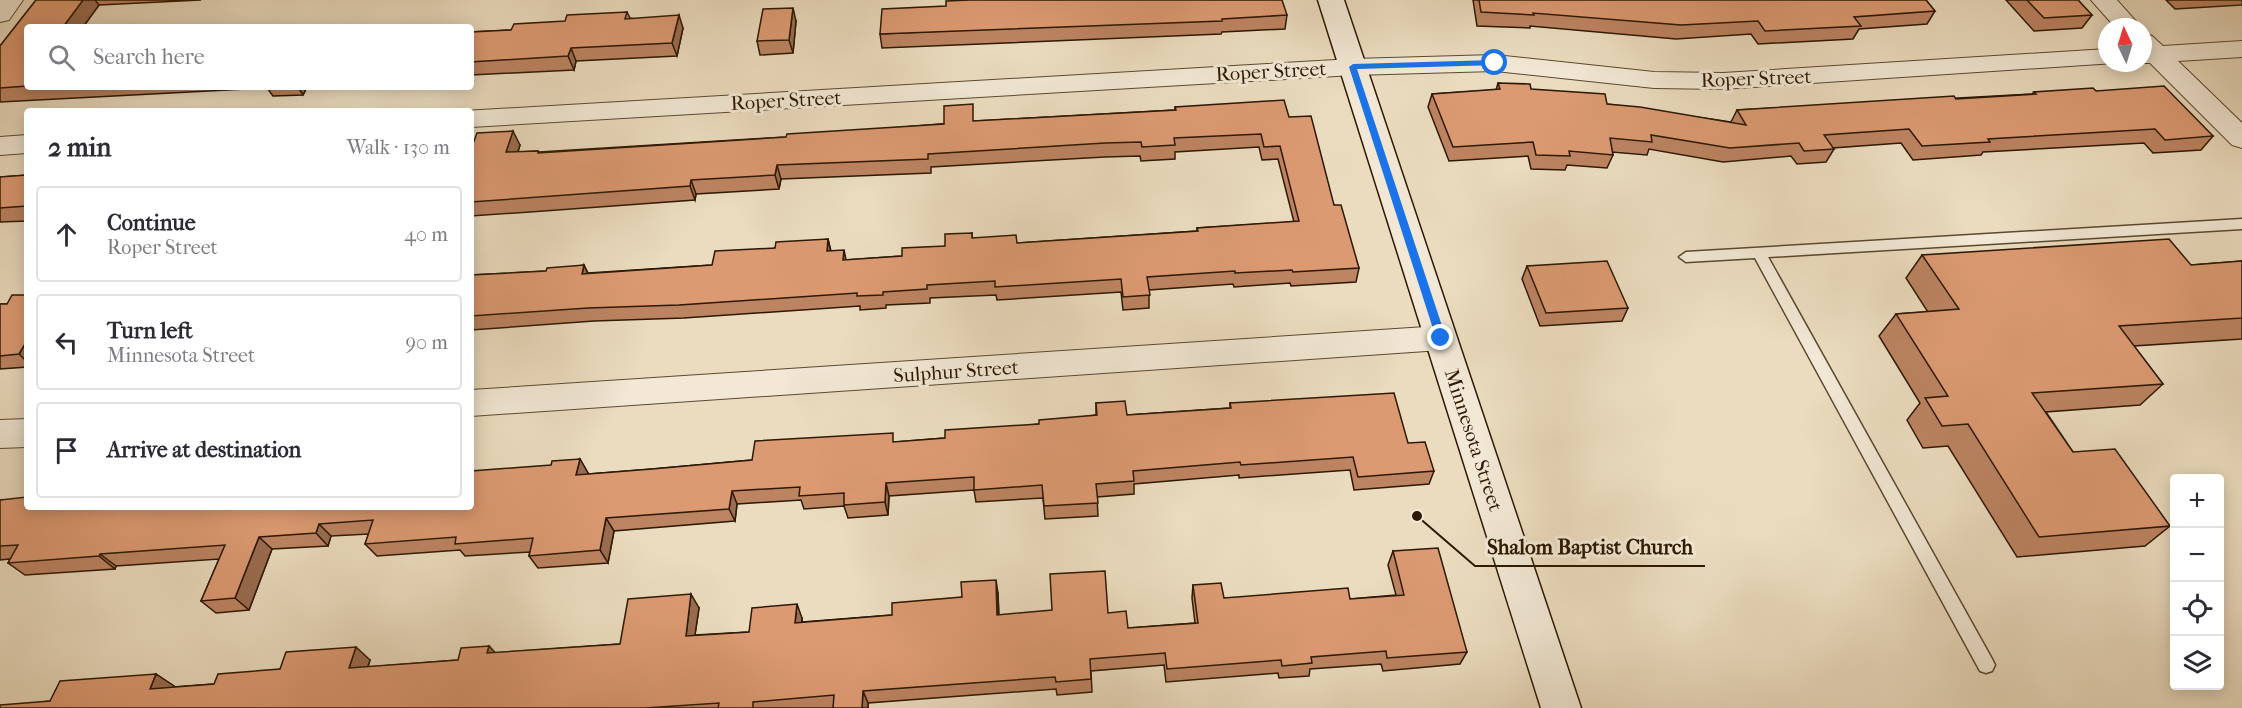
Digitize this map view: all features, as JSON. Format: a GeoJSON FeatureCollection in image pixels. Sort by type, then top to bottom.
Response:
{"type":"FeatureCollection","features":[{"type":"Feature","properties":{"kind":"street"},"geometry":{"type":"LineString","coordinates":[[0,15],[12,0]]}},
{"type":"Feature","properties":{"kind":"street","name":"Minnesota Street"},"geometry":{"type":"LineString","coordinates":[[1331,0],[1561,708]]}},
{"type":"Feature","properties":{"kind":"street"},"geometry":{"type":"LineString","coordinates":[[2103,0],[2120,18]]}},
{"type":"Feature","properties":{"kind":"street"},"geometry":{"type":"LineString","coordinates":[[2152,50],[2242,49]]}},
{"type":"Feature","properties":{"kind":"street"},"geometry":{"type":"LineString","coordinates":[[2152,55],[2242,139]]}},
{"type":"Feature","properties":{"kind":"street","name":"Roper Street"},"geometry":{"type":"LineString","coordinates":[[474,118],[1353,67],[1495,63],[1654,80],[1723,81],[2098,58]]}},
{"type":"Feature","properties":{"kind":"street"},"geometry":{"type":"LineString","coordinates":[[0,146],[24,144]]}},
{"type":"Feature","properties":{"kind":"street","name":"Sulphur Street"},"geometry":{"type":"LineString","coordinates":[[474,403],[1441,338]]}},
{"type":"Feature","properties":{"kind":"street"},"geometry":{"type":"LineString","coordinates":[[0,434],[24,432]]}},
{"type":"Feature","properties":{"kind":"lane"},"geometry":{"type":"LineString","coordinates":[[1686,258],[2242,224]]}},
{"type":"Feature","properties":{"kind":"lane"},"geometry":{"type":"LineString","coordinates":[[1759,253],[1986,665]]}},
{"type":"Feature","properties":{"kind":"building"},"geometry":{"type":"Polygon","coordinates":[[[36,0],[83,0],[65,24],[24,24],[24,86],[0,88],[0,46],[36,0]]]}},
{"type":"Feature","properties":{"kind":"building"},"geometry":{"type":"Polygon","coordinates":[[[1282,0],[1287,15],[1222,19],[1222,21],[880,34],[882,9],[946,6],[946,1],[1282,0]]]}},
{"type":"Feature","properties":{"kind":"building"},"geometry":{"type":"Polygon","coordinates":[[[1479,0],[1926,0],[1935,11],[1854,17],[1861,26],[1765,31],[1758,21],[1681,25],[1533,13],[1534,15],[1481,12],[1479,0]]]}},
{"type":"Feature","properties":{"kind":"building"},"geometry":{"type":"Polygon","coordinates":[[[2027,0],[2078,0],[2092,15],[2044,18],[2027,0]]]}},
{"type":"Feature","properties":{"kind":"building"},"geometry":{"type":"Polygon","coordinates":[[[793,8],[789,40],[757,41],[763,9],[793,8]]]}},
{"type":"Feature","properties":{"kind":"building"},"geometry":{"type":"Polygon","coordinates":[[[627,12],[625,19],[679,15],[672,43],[571,48],[568,56],[474,62],[474,32],[511,30],[514,24],[565,21],[567,15],[627,12]]]}},
{"type":"Feature","properties":{"kind":"building"},"geometry":{"type":"Polygon","coordinates":[[[1498,83],[1530,84],[1531,89],[1605,94],[1607,104],[1640,107],[1746,125],[1737,110],[1954,96],[1956,99],[2093,88],[2096,91],[2164,86],[2213,136],[2165,140],[2155,129],[1988,139],[1990,142],[1922,146],[1909,129],[1824,135],[1834,149],[1804,151],[1799,143],[1730,148],[1651,135],[1652,142],[1610,138],[1613,155],[1569,151],[1570,156],[1536,155],[1533,142],[1453,147],[1432,94],[1500,89],[1498,83]]]}},
{"type":"Feature","properties":{"kind":"building"},"geometry":{"type":"Polygon","coordinates":[[[1284,100],[1289,117],[1311,116],[1334,205],[1341,205],[1359,268],[1293,272],[1292,270],[1235,273],[1235,271],[1147,277],[1150,295],[1123,297],[1121,279],[995,287],[995,281],[927,285],[927,289],[883,292],[883,295],[857,296],[857,293],[474,316],[474,275],[546,271],[547,268],[584,265],[582,274],[712,265],[715,251],[775,248],[776,242],[828,239],[827,251],[844,250],[843,260],[902,256],[902,248],[945,246],[945,234],[972,233],[972,238],[1016,235],[1017,243],[1198,231],[1197,228],[1299,221],[1280,146],[1264,147],[1261,134],[1174,138],[1175,145],[1142,147],[1141,142],[1105,143],[928,154],[928,159],[777,165],[775,175],[691,180],[690,186],[474,202],[474,141],[477,133],[513,131],[506,152],[538,151],[538,153],[944,124],[944,106],[973,104],[973,121],[1176,110],[1175,107],[1284,100]]]}},
{"type":"Feature","properties":{"kind":"building"},"geometry":{"type":"Polygon","coordinates":[[[24,175],[24,206],[0,208],[0,177],[24,175]]]}},
{"type":"Feature","properties":{"kind":"building"},"geometry":{"type":"Polygon","coordinates":[[[2169,239],[2191,265],[2242,261],[2242,318],[2119,326],[2163,384],[2032,393],[2073,452],[2115,449],[2170,526],[2039,537],[1968,424],[1942,426],[1925,398],[1948,396],[1896,314],[1959,309],[1922,255],[2169,239]]]}},
{"type":"Feature","properties":{"kind":"building"},"geometry":{"type":"Polygon","coordinates":[[[1607,261],[1628,308],[1546,313],[1527,266],[1607,261]]]}},
{"type":"Feature","properties":{"kind":"building"},"geometry":{"type":"Polygon","coordinates":[[[12,295],[24,295],[24,346],[19,354],[0,356],[0,304],[7,304],[12,295]]]}},
{"type":"Feature","properties":{"kind":"building"},"geometry":{"type":"Polygon","coordinates":[[[1394,393],[1408,443],[1425,442],[1434,471],[1358,477],[1353,457],[1241,465],[1240,462],[1133,471],[1134,481],[1096,484],[1098,503],[1044,506],[1042,485],[974,490],[974,477],[886,483],[885,502],[844,505],[844,493],[799,496],[800,487],[732,491],[729,509],[606,518],[600,550],[529,556],[533,538],[455,544],[456,537],[365,544],[373,520],[319,524],[316,533],[259,537],[235,598],[201,601],[225,545],[8,563],[18,545],[0,546],[0,500],[24,497],[24,510],[474,510],[474,471],[551,465],[552,461],[580,459],[576,475],[652,469],[752,460],[755,441],[893,433],[893,442],[945,438],[945,430],[1039,424],[1039,420],[1097,415],[1096,403],[1125,401],[1127,415],[1231,408],[1230,403],[1394,393]]]}},
{"type":"Feature","properties":{"kind":"building"},"geometry":{"type":"Polygon","coordinates":[[[1438,548],[1467,652],[1387,658],[1386,651],[1311,657],[1312,663],[1282,666],[1281,660],[1167,669],[1165,653],[1090,659],[1091,679],[1056,682],[1055,677],[863,691],[862,708],[833,708],[834,695],[753,702],[753,708],[718,708],[719,703],[645,708],[0,708],[0,705],[50,701],[60,681],[156,674],[150,689],[214,684],[218,674],[280,669],[286,652],[356,647],[349,668],[458,660],[461,648],[489,646],[487,653],[620,644],[628,599],[691,594],[686,636],[749,632],[752,608],[797,604],[795,623],[892,615],[892,603],[962,597],[961,582],[996,580],[997,615],[1052,610],[1050,574],[1105,571],[1108,613],[1126,611],[1128,628],[1198,623],[1193,585],[1221,583],[1224,598],[1348,588],[1350,599],[1404,595],[1393,551],[1438,548]]]}},
{"type":"Feature","properties":{"kind":"place","name":"Shalom Baptist Church"},"geometry":{"type":"Point","coordinates":[1417,516]}},
{"type":"Feature","properties":{"kind":"route"},"geometry":{"type":"LineString","coordinates":[[1441,338],[1353,67],[1495,63]]}}]}
